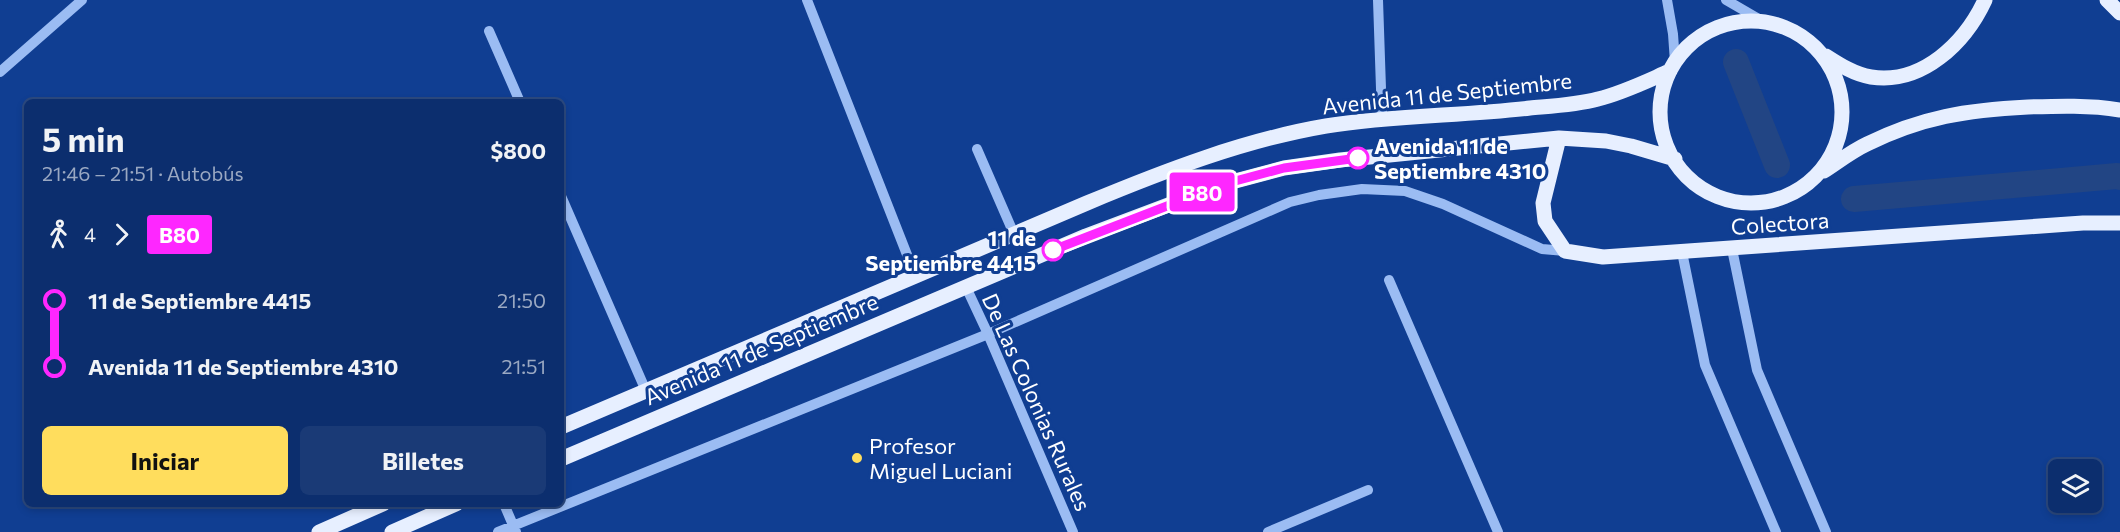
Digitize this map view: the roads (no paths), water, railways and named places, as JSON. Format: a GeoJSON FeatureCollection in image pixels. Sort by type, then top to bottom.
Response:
{"type":"FeatureCollection","features":[{"type":"Feature","properties":{"kind":"main road"},"geometry":{"type":"LineString","coordinates":[[1818,51],[1842,66],[1870,77],[1885,78],[1915,73],[1946,54],[1971,24],[1985,0]]}},
{"type":"Feature","properties":{"kind":"main road"},"geometry":{"type":"LineString","coordinates":[[2107,0],[2120,13]]}},
{"type":"Feature","properties":{"kind":"main road"},"geometry":{"type":"LineString","coordinates":[[1816,176],[1833,151],[1839,136],[1842,114],[1835,76],[1818,51],[1807,40],[1794,32],[1764,22],[1738,22],[1713,30],[1683,51],[1665,86],[1661,116],[1667,146],[1682,171],[1703,189],[1728,200],[1742,202],[1769,201],[1795,192],[1816,176],[1874,141],[1924,121],[1951,114],[2046,106],[2120,110]]}},
{"type":"Feature","properties":{"kind":"main road","name":"Avenida 11 de Septiembre"},"geometry":{"type":"LineString","coordinates":[[564,426],[915,275],[1161,173],[1213,155],[1324,126],[1382,118],[1502,112],[1598,99],[1673,67]]}},
{"type":"Feature","properties":{"kind":"main road","name":"Avenida 11 de Septiembre"},"geometry":{"type":"LineString","coordinates":[[564,458],[1086,236],[1213,188],[1284,168],[1340,160],[1560,138],[1606,141],[1674,159]]}},
{"type":"Feature","properties":{"kind":"main road"},"geometry":{"type":"LineString","coordinates":[[1560,138],[1543,203],[1545,221],[1565,251]]}},
{"type":"Feature","properties":{"kind":"main road","name":"Colectora"},"geometry":{"type":"LineString","coordinates":[[1565,251],[1603,257],[2084,223],[2120,223]]}},
{"type":"Feature","properties":{"kind":"main road"},"geometry":{"type":"LineString","coordinates":[[319,532],[376,507]]}},
{"type":"Feature","properties":{"kind":"main road"},"geometry":{"type":"LineString","coordinates":[[392,532],[449,507]]}},
{"type":"Feature","properties":{"kind":"street"},"geometry":{"type":"LineString","coordinates":[[0,72],[82,0]]}},
{"type":"Feature","properties":{"kind":"street"},"geometry":{"type":"LineString","coordinates":[[807,0],[915,275]]}},
{"type":"Feature","properties":{"kind":"street"},"geometry":{"type":"LineString","coordinates":[[1378,0],[1382,118]]}},
{"type":"Feature","properties":{"kind":"street"},"geometry":{"type":"LineString","coordinates":[[1667,0],[1674,34],[1673,67]]}},
{"type":"Feature","properties":{"kind":"street"},"geometry":{"type":"LineString","coordinates":[[1726,0],[1764,22]]}},
{"type":"Feature","properties":{"kind":"street"},"geometry":{"type":"LineString","coordinates":[[489,31],[519,99]]}},
{"type":"Feature","properties":{"kind":"street"},"geometry":{"type":"LineString","coordinates":[[977,149],[1014,234]]}},
{"type":"Feature","properties":{"kind":"street"},"geometry":{"type":"LineString","coordinates":[[498,532],[514,529],[988,334],[1290,202],[1362,189],[1405,191],[1443,204],[1542,249],[1565,251]]}},
{"type":"Feature","properties":{"kind":"street"},"geometry":{"type":"LineString","coordinates":[[564,203],[646,391]]}},
{"type":"Feature","properties":{"kind":"street"},"geometry":{"type":"LineString","coordinates":[[1732,249],[1757,370],[1826,532]]}},
{"type":"Feature","properties":{"kind":"street"},"geometry":{"type":"LineString","coordinates":[[1682,252],[1705,365],[1776,532]]}},
{"type":"Feature","properties":{"kind":"street"},"geometry":{"type":"LineString","coordinates":[[1389,280],[1498,532]]}},
{"type":"Feature","properties":{"kind":"street","name":"De Las Colonias Rurales"},"geometry":{"type":"LineString","coordinates":[[966,287],[1073,532]]}},
{"type":"Feature","properties":{"kind":"street"},"geometry":{"type":"LineString","coordinates":[[1268,532],[1368,490]]}},
{"type":"Feature","properties":{"kind":"street"},"geometry":{"type":"LineString","coordinates":[[505,507],[514,529]]}},
{"type":"Feature","properties":{"kind":"waterway"},"geometry":{"type":"LineString","coordinates":[[1736,62],[1777,165]]}},
{"type":"Feature","properties":{"kind":"waterway"},"geometry":{"type":"LineString","coordinates":[[1854,199],[2120,177]]}},
{"type":"Feature","properties":{"kind":"place","name":"Avenida 11 de Septiembre 4310"},"geometry":{"type":"Point","coordinates":[1358,158]}},
{"type":"Feature","properties":{"kind":"place","name":"11 de Septiembre 4415"},"geometry":{"type":"Point","coordinates":[1053,250]}},
{"type":"Feature","properties":{"kind":"place","name":"Profesor Miguel Luciani"},"geometry":{"type":"Point","coordinates":[857,458]}}]}
